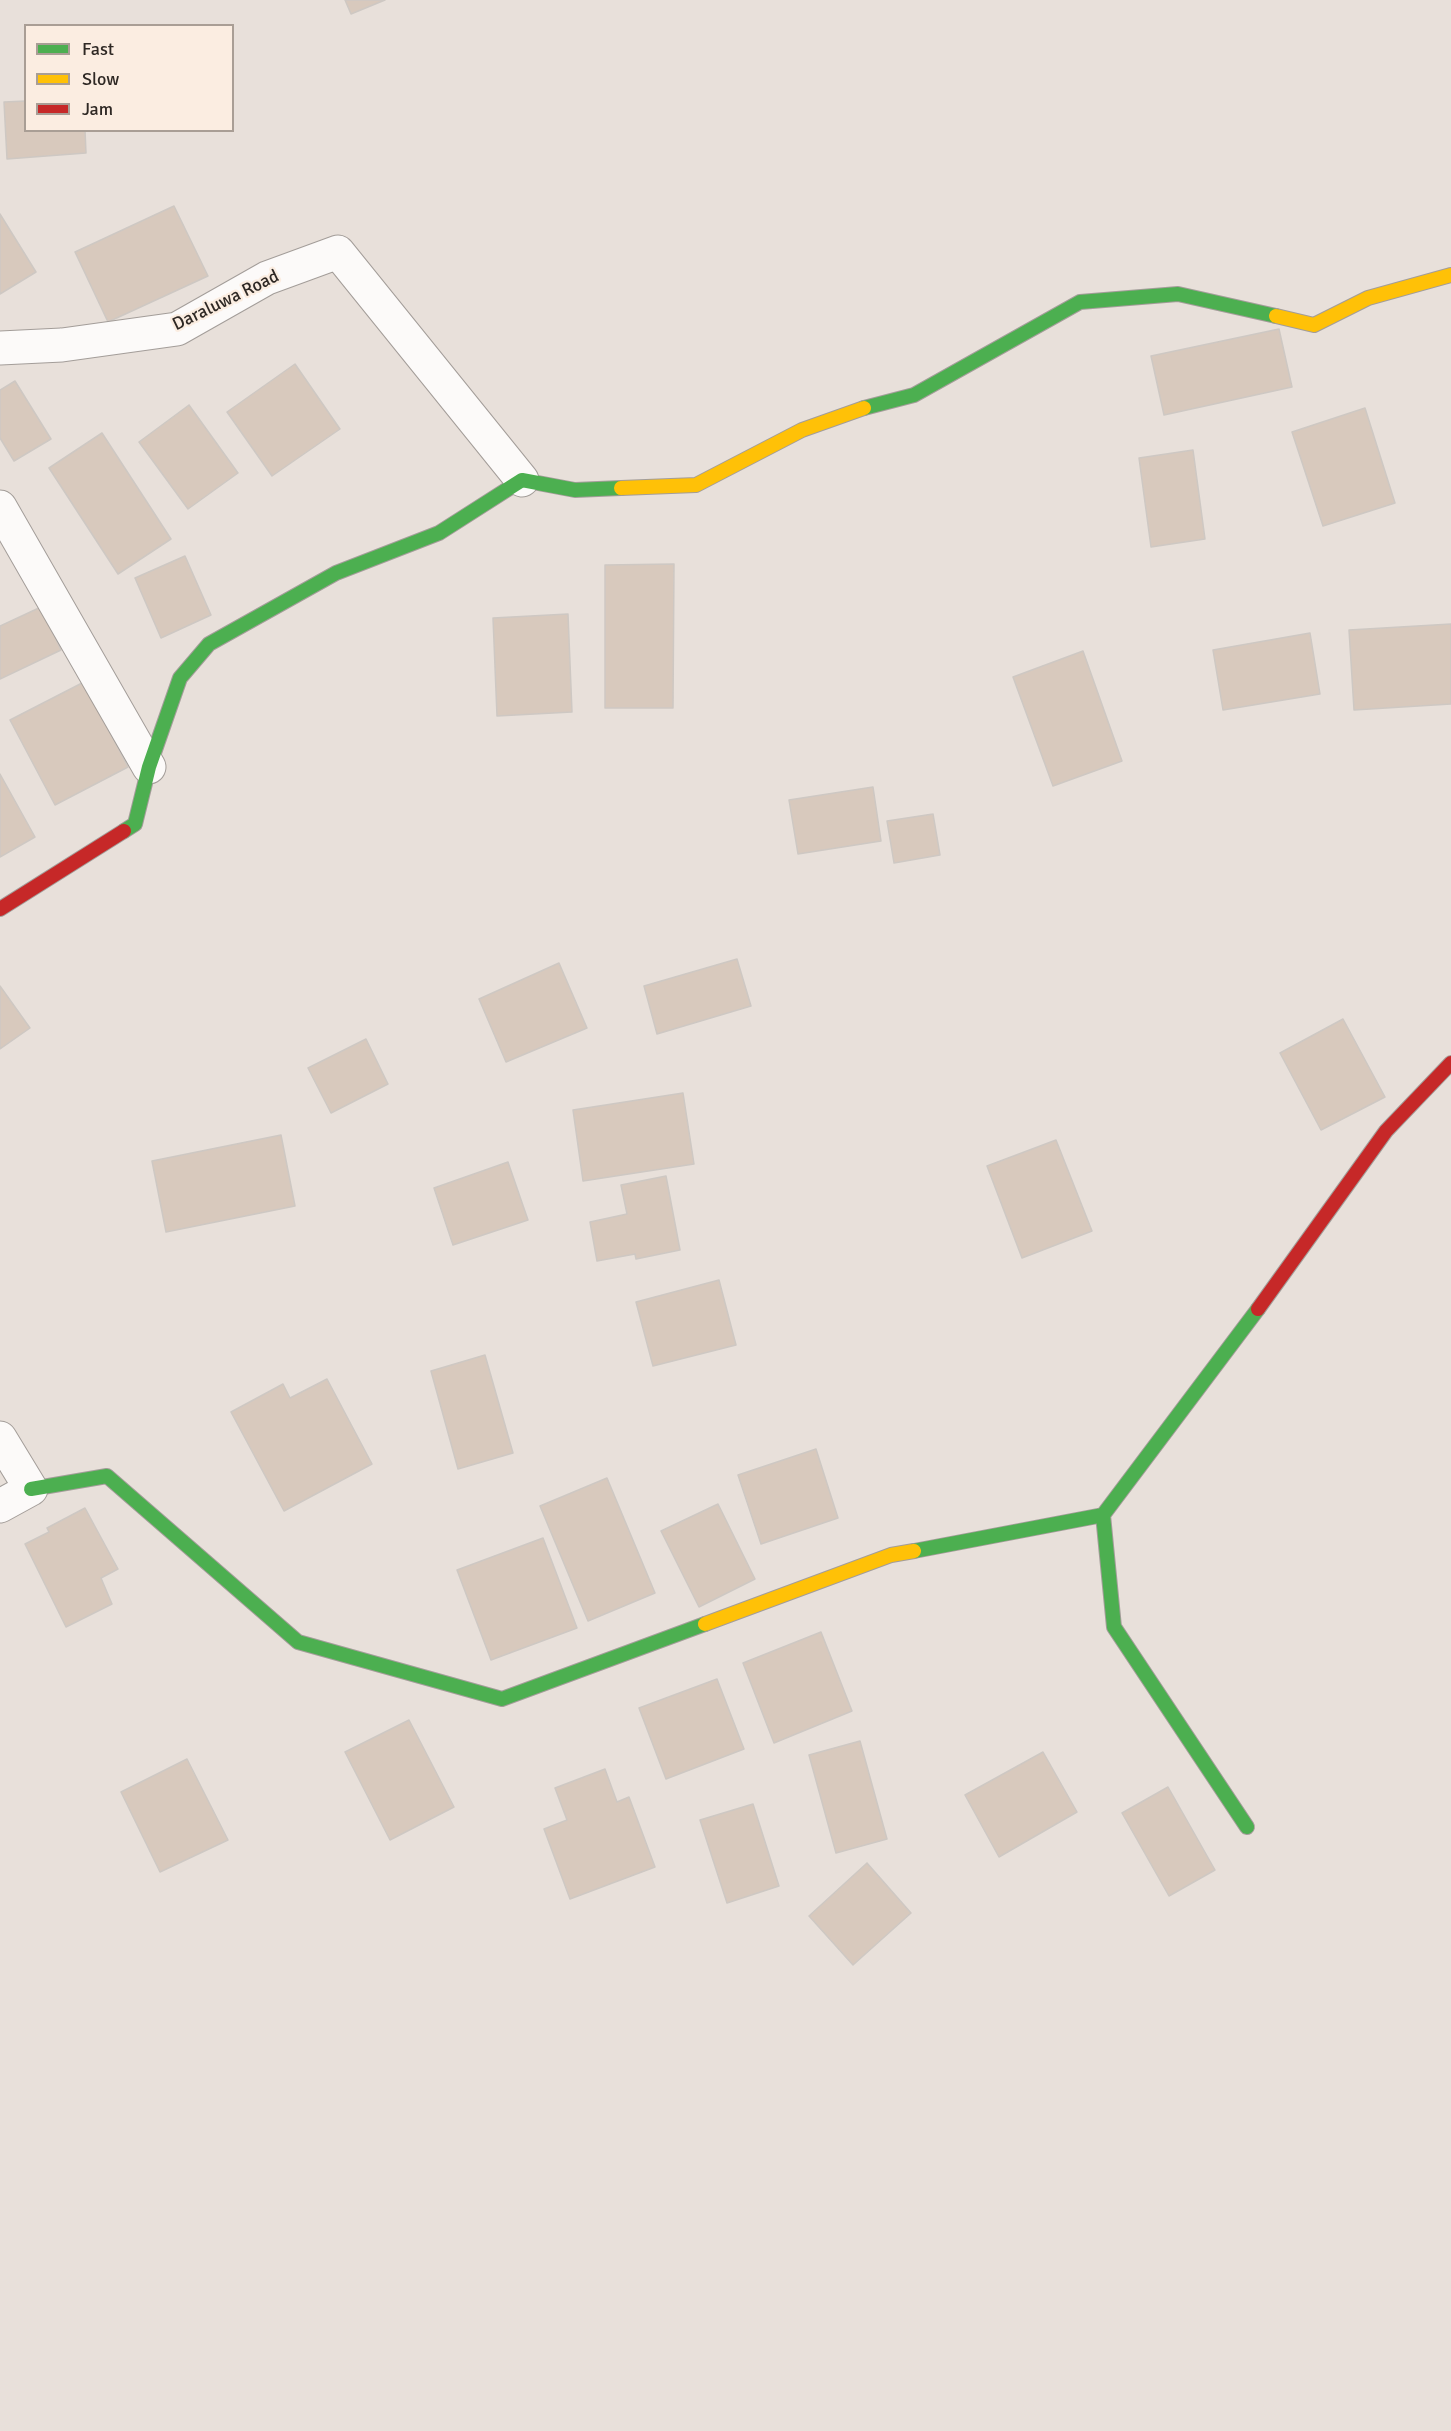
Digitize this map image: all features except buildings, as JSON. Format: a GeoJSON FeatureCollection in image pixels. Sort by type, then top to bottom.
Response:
{"type":"FeatureCollection","features":[{"type":"Feature","properties":{"kind":"street","name":"Daraluwa Road"},"geometry":{"type":"LineString","coordinates":[[0,348],[62,345],[177,329],[267,278],[338,252],[522,480]]}},
{"type":"Feature","properties":{"kind":"street"},"geometry":{"type":"LineString","coordinates":[[0,909],[135,824],[149,767],[180,678],[208,644],[336,573],[438,533],[522,480],[575,490],[696,486],[802,430],[860,409],[914,395],[1080,302],[1178,294],[1314,324],[1368,298],[1451,275]]}},
{"type":"Feature","properties":{"kind":"street"},"geometry":{"type":"LineString","coordinates":[[0,507],[149,767]]}},
{"type":"Feature","properties":{"kind":"street"},"geometry":{"type":"LineString","coordinates":[[0,1506],[31,1489],[107,1476],[298,1642],[502,1698],[891,1555],[1103,1515],[1243,1330],[1386,1131],[1451,1063]]}},
{"type":"Feature","properties":{"kind":"street"},"geometry":{"type":"LineString","coordinates":[[0,1438],[31,1489]]}},
{"type":"Feature","properties":{"kind":"street"},"geometry":{"type":"LineString","coordinates":[[1103,1515],[1114,1627],[1247,1827]]}},
{"type":"Feature","properties":{"kind":"traffic: fast"},"geometry":{"type":"LineString","coordinates":[[864,408],[914,395],[1080,302],[1178,294],[1276,316]]}},
{"type":"Feature","properties":{"kind":"traffic: fast"},"geometry":{"type":"LineString","coordinates":[[124,831],[135,824],[149,767],[180,678],[209,644],[336,573],[439,533],[522,480],[575,490],[621,488]]}},
{"type":"Feature","properties":{"kind":"traffic: fast"},"geometry":{"type":"LineString","coordinates":[[1247,1827],[1114,1627],[1103,1515],[1258,1309]]}},
{"type":"Feature","properties":{"kind":"traffic: fast"},"geometry":{"type":"LineString","coordinates":[[31,1489],[107,1476],[298,1642],[502,1699],[705,1624]]}},
{"type":"Feature","properties":{"kind":"traffic: fast"},"geometry":{"type":"LineString","coordinates":[[914,1551],[1103,1515]]}},
{"type":"Feature","properties":{"kind":"traffic: slow"},"geometry":{"type":"LineString","coordinates":[[1276,316],[1314,325],[1368,298],[1451,275]]}},
{"type":"Feature","properties":{"kind":"traffic: slow"},"geometry":{"type":"LineString","coordinates":[[621,488],[696,485],[802,430],[864,408]]}},
{"type":"Feature","properties":{"kind":"traffic: slow"},"geometry":{"type":"LineString","coordinates":[[705,1624],[891,1555],[914,1551]]}},
{"type":"Feature","properties":{"kind":"traffic: jam"},"geometry":{"type":"LineString","coordinates":[[0,909],[124,831]]}},
{"type":"Feature","properties":{"kind":"traffic: jam"},"geometry":{"type":"LineString","coordinates":[[1258,1309],[1386,1131],[1451,1063]]}}]}
